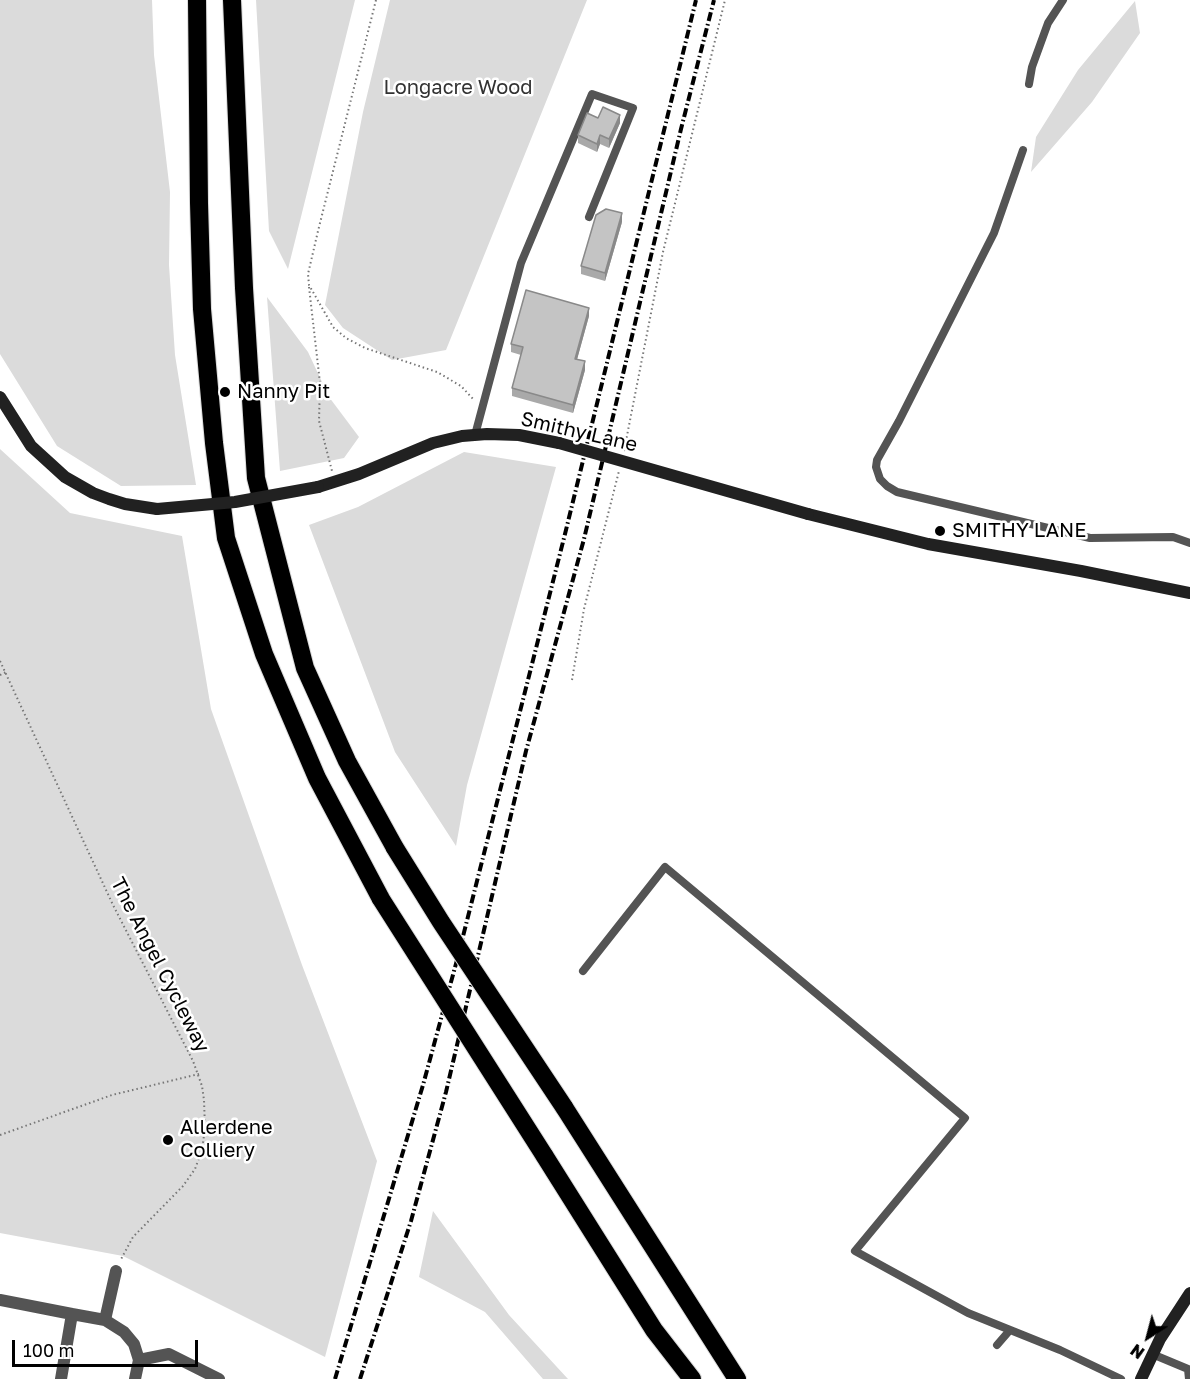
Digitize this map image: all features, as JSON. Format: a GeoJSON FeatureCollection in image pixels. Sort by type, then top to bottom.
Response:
{"type":"FeatureCollection","features":[{"type":"Feature","properties":{"kind":"highway"},"geometry":{"type":"LineString","coordinates":[[197,0],[202,309],[214,443],[226,538],[264,654],[317,778],[381,898],[654,1330],[692,1379]]}},
{"type":"Feature","properties":{"kind":"highway"},"geometry":{"type":"LineString","coordinates":[[232,0],[244,288],[256,478],[305,668],[347,761],[395,848],[564,1107],[737,1379]]}},
{"type":"Feature","properties":{"kind":"highway"},"geometry":{"type":"LineString","coordinates":[[654,1330],[677,1379]]}},
{"type":"Feature","properties":{"kind":"street","name":"Smithy Lane"},"geometry":{"type":"LineString","coordinates":[[0,397],[31,446],[64,477],[93,493],[124,504],[157,509],[235,502],[318,487],[433,443],[475,435],[519,435],[559,443],[808,514],[928,544],[1190,593]]}},
{"type":"Feature","properties":{"kind":"street"},"geometry":{"type":"LineString","coordinates":[[105,1320],[116,1271]]}},
{"type":"Feature","properties":{"kind":"street"},"geometry":{"type":"LineString","coordinates":[[1141,1379],[1152,1354],[1190,1293]]}},
{"type":"Feature","properties":{"kind":"street"},"geometry":{"type":"LineString","coordinates":[[0,1300],[105,1320],[124,1332],[134,1344],[139,1360],[135,1379]]}},
{"type":"Feature","properties":{"kind":"street"},"geometry":{"type":"LineString","coordinates":[[61,1379],[72,1314]]}},
{"type":"Feature","properties":{"kind":"street"},"geometry":{"type":"LineString","coordinates":[[139,1360],[169,1354],[219,1379]]}},
{"type":"Feature","properties":{"kind":"lane"},"geometry":{"type":"LineString","coordinates":[[1029,84],[1032,67],[1048,23],[1063,0]]}},
{"type":"Feature","properties":{"kind":"lane"},"geometry":{"type":"LineString","coordinates":[[475,435],[521,263],[592,94],[633,108],[589,217]]}},
{"type":"Feature","properties":{"kind":"lane"},"geometry":{"type":"LineString","coordinates":[[1023,150],[994,233],[877,460],[876,467],[880,478],[897,492],[1090,538],[1173,537],[1190,543]]}},
{"type":"Feature","properties":{"kind":"lane"},"geometry":{"type":"LineString","coordinates":[[583,970],[665,867],[965,1118],[855,1251],[968,1313],[1060,1350],[1121,1379]]}},
{"type":"Feature","properties":{"kind":"lane"},"geometry":{"type":"LineString","coordinates":[[997,1345],[1010,1330]]}},
{"type":"Feature","properties":{"kind":"lane"},"geometry":{"type":"LineString","coordinates":[[1152,1354],[1189,1367],[1189,1379]]}},
{"type":"Feature","properties":{"kind":"path"},"geometry":{"type":"LineString","coordinates":[[334,482],[320,421],[321,384],[308,274],[376,0]]}},
{"type":"Feature","properties":{"kind":"path"},"geometry":{"type":"LineString","coordinates":[[623,455],[663,252],[725,0]]}},
{"type":"Feature","properties":{"kind":"path"},"geometry":{"type":"LineString","coordinates":[[309,285],[333,327],[346,338],[365,348],[437,372],[462,386],[482,409]]}},
{"type":"Feature","properties":{"kind":"path"},"geometry":{"type":"LineString","coordinates":[[572,680],[584,609],[620,466]]}},
{"type":"Feature","properties":{"kind":"path","name":"The Angel Cycleway"},"geometry":{"type":"LineString","coordinates":[[0,661],[113,905],[199,1074],[204,1100],[205,1119],[199,1160],[190,1178],[133,1237],[116,1271]]}},
{"type":"Feature","properties":{"kind":"path"},"geometry":{"type":"LineString","coordinates":[[0,675],[6,672]]}},
{"type":"Feature","properties":{"kind":"path"},"geometry":{"type":"LineString","coordinates":[[0,1135],[112,1095],[199,1074]]}},
{"type":"Feature","properties":{"kind":"green space"},"geometry":{"type":"Polygon","coordinates":[[[0,0],[152,0],[154,55],[170,192],[169,265],[175,355],[196,485],[121,486],[57,446],[0,354],[0,0]]]}},
{"type":"Feature","properties":{"kind":"green space"},"geometry":{"type":"Polygon","coordinates":[[[256,0],[355,0],[288,269],[269,231],[256,0]]]}},
{"type":"Feature","properties":{"kind":"green space","name":"Longacre Wood"},"geometry":{"type":"Polygon","coordinates":[[[390,0],[587,0],[446,350],[392,360],[343,328],[325,305],[363,112],[390,0]]]}},
{"type":"Feature","properties":{"kind":"green space"},"geometry":{"type":"Polygon","coordinates":[[[1135,1],[1140,33],[1092,102],[1031,172],[1036,137],[1078,70],[1135,1]]]}},
{"type":"Feature","properties":{"kind":"green space"},"geometry":{"type":"Polygon","coordinates":[[[267,297],[308,352],[329,397],[359,437],[344,458],[280,471],[267,297]]]}},
{"type":"Feature","properties":{"kind":"green space"},"geometry":{"type":"Polygon","coordinates":[[[0,449],[70,513],[182,536],[211,709],[302,965],[377,1161],[325,1357],[123,1256],[0,1233],[0,449]]]}},
{"type":"Feature","properties":{"kind":"green space"},"geometry":{"type":"Polygon","coordinates":[[[464,452],[556,467],[467,785],[456,846],[395,752],[309,525],[358,507],[464,452]]]}},
{"type":"Feature","properties":{"kind":"green space"},"geometry":{"type":"Polygon","coordinates":[[[433,1211],[509,1315],[568,1379],[543,1379],[485,1312],[419,1277],[433,1211]]]}},
{"type":"Feature","properties":{"kind":"building"},"geometry":{"type":"Polygon","coordinates":[[[603,107],[620,115],[609,139],[600,135],[597,144],[578,135],[587,113],[598,118],[603,107]]]}},
{"type":"Feature","properties":{"kind":"building"},"geometry":{"type":"Polygon","coordinates":[[[606,209],[622,213],[605,273],[581,266],[596,215],[606,209]]]}},
{"type":"Feature","properties":{"kind":"building"},"geometry":{"type":"Polygon","coordinates":[[[526,290],[589,308],[575,359],[585,361],[573,405],[512,388],[523,347],[511,344],[526,290]]]}},
{"type":"Feature","properties":{"kind":"railway"},"geometry":{"type":"LineString","coordinates":[[335,1379],[423,1085],[457,960],[565,534],[696,0]]}},
{"type":"Feature","properties":{"kind":"railway"},"geometry":{"type":"LineString","coordinates":[[360,1379],[411,1221],[446,1092],[526,751],[584,539],[681,129],[714,0]]}},
{"type":"Feature","properties":{"kind":"place","name":"Nanny Pit"},"geometry":{"type":"Point","coordinates":[225,392]}},
{"type":"Feature","properties":{"kind":"place","name":"SMITHY LANE"},"geometry":{"type":"Point","coordinates":[940,531]}},
{"type":"Feature","properties":{"kind":"place","name":"Allerdene Colliery"},"geometry":{"type":"Point","coordinates":[168,1140]}}]}
